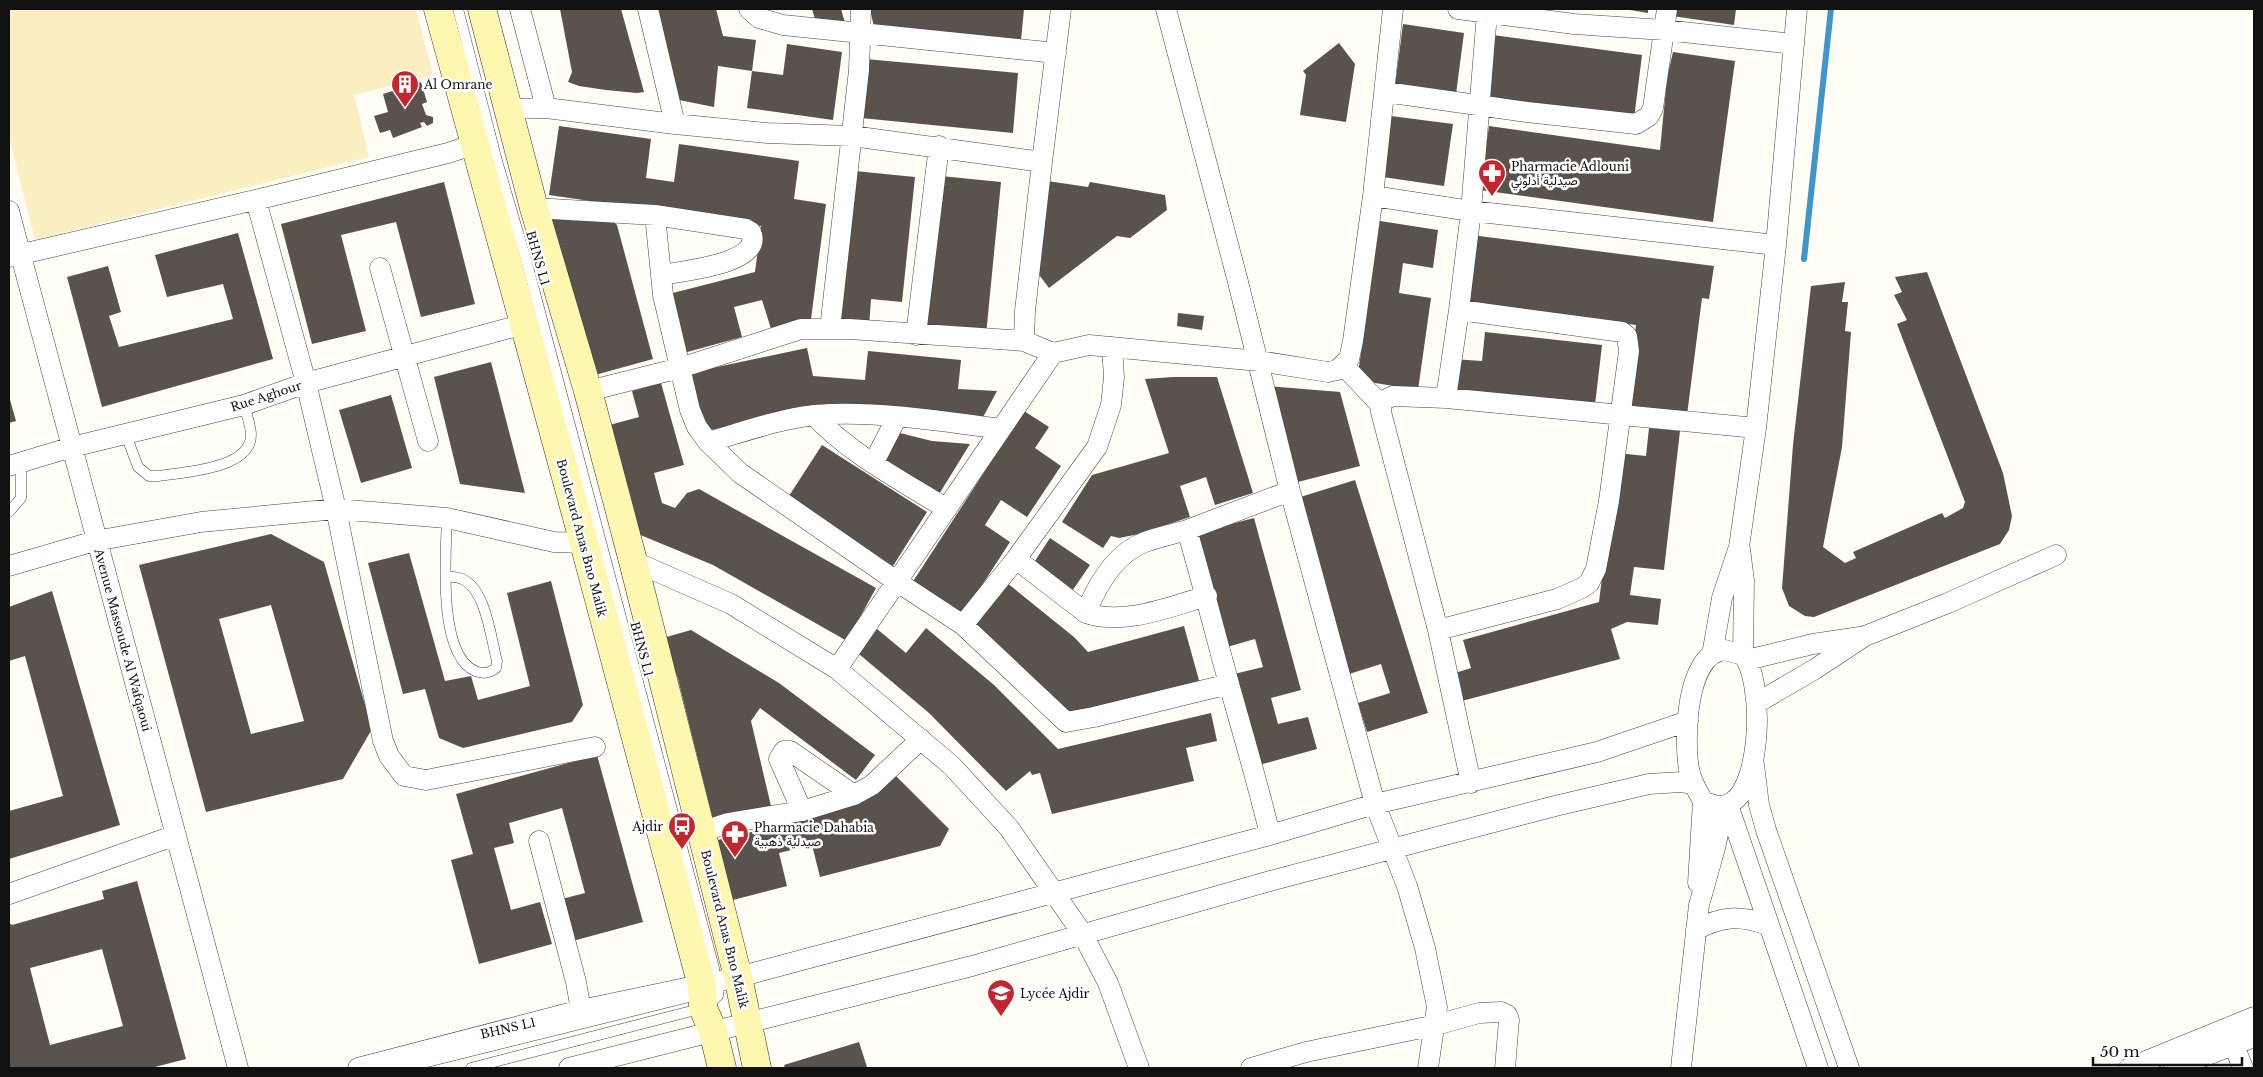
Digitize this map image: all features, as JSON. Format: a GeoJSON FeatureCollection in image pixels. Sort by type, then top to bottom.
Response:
{"type":"FeatureCollection","features":[{"type":"Feature","properties":{"kind":"street","name":"Boulevard Anas Bno Malik"},"geometry":{"type":"LineString","coordinates":[[438,9],[584,543],[714,994],[748,1022],[757,1068]]}},
{"type":"Feature","properties":{"kind":"street","name":"Boulevard Anas Bno Malik"},"geometry":{"type":"LineString","coordinates":[[482,9],[510,109],[534,208],[588,391],[701,832],[722,1068]]}},
{"type":"Feature","properties":{"kind":"street"},"geometry":{"type":"LineString","coordinates":[[520,9],[546,108]]}},
{"type":"Feature","properties":{"kind":"street"},"geometry":{"type":"LineString","coordinates":[[648,9],[675,124]]}},
{"type":"Feature","properties":{"kind":"street"},"geometry":{"type":"LineString","coordinates":[[750,9],[754,15],[766,22],[783,17],[860,33],[1056,53]]}},
{"type":"Feature","properties":{"kind":"street"},"geometry":{"type":"LineString","coordinates":[[830,329],[859,70],[861,9]]}},
{"type":"Feature","properties":{"kind":"street"},"geometry":{"type":"LineString","coordinates":[[1024,341],[1025,311],[1061,9]]}},
{"type":"Feature","properties":{"kind":"street"},"geometry":{"type":"LineString","coordinates":[[1166,9],[1290,491],[1375,804],[1407,886],[1425,948],[1437,1007],[1436,1025],[1428,1068]]}},
{"type":"Feature","properties":{"kind":"street"},"geometry":{"type":"LineString","coordinates":[[588,391],[680,368],[801,329],[830,329],[1024,341],[1053,353],[1089,345],[1258,361],[1316,372],[1328,372],[1343,366],[1349,359],[1353,341],[1373,196],[1393,9]]}},
{"type":"Feature","properties":{"kind":"street"},"geometry":{"type":"LineString","coordinates":[[1458,9],[1488,13],[1512,12],[1575,16],[1664,30],[1794,44]]}},
{"type":"Feature","properties":{"kind":"street"},"geometry":{"type":"LineString","coordinates":[[1385,92],[1626,123],[1642,122],[1653,108],[1667,9]]}},
{"type":"Feature","properties":{"kind":"street"},"geometry":{"type":"LineString","coordinates":[[1712,655],[1722,598],[1739,547],[1756,428],[1776,245],[1798,9]]}},
{"type":"Feature","properties":{"kind":"street"},"geometry":{"type":"LineString","coordinates":[[1446,398],[1460,310],[1471,210],[1478,104],[1488,13]]}},
{"type":"Feature","properties":{"kind":"street"},"geometry":{"type":"LineString","coordinates":[[510,109],[546,108],[767,133],[852,136],[939,146],[1042,162]]}},
{"type":"Feature","properties":{"kind":"street"},"geometry":{"type":"LineString","coordinates":[[15,256],[256,200],[448,153],[475,144]]}},
{"type":"Feature","properties":{"kind":"street"},"geometry":{"type":"LineString","coordinates":[[916,335],[939,146]]}},
{"type":"Feature","properties":{"kind":"street"},"geometry":{"type":"LineString","coordinates":[[1373,196],[1471,210],[1776,245]]}},
{"type":"Feature","properties":{"kind":"street"},"geometry":{"type":"LineString","coordinates":[[256,200],[306,383],[336,509],[383,741],[389,756],[404,776],[426,780],[595,747]]}},
{"type":"Feature","properties":{"kind":"street"},"geometry":{"type":"LineString","coordinates":[[534,208],[655,215],[746,229],[751,232],[753,237],[750,249],[737,258],[661,275]]}},
{"type":"Feature","properties":{"kind":"street","name":"Avenue Massoude Al Wafqaoui"},"geometry":{"type":"LineString","coordinates":[[9,211],[15,256],[72,447],[238,1068]]}},
{"type":"Feature","properties":{"kind":"street"},"geometry":{"type":"LineString","coordinates":[[655,215],[663,295],[690,410],[697,427],[708,442],[740,473],[896,581],[964,625],[1066,722],[1094,718],[1229,684]]}},
{"type":"Feature","properties":{"kind":"street"},"geometry":{"type":"LineString","coordinates":[[380,268],[428,442]]}},
{"type":"Feature","properties":{"kind":"street"},"geometry":{"type":"LineString","coordinates":[[1438,630],[1557,599],[1589,583],[1596,569],[1609,501],[1622,416],[1629,351],[1627,336],[1622,332],[1460,310]]}},
{"type":"Feature","properties":{"kind":"street","name":"Rue Aghour"},"geometry":{"type":"LineString","coordinates":[[15,465],[72,447],[244,404],[306,383],[524,324]]}},
{"type":"Feature","properties":{"kind":"street"},"geometry":{"type":"LineString","coordinates":[[964,625],[1016,559],[1097,446],[1111,405],[1114,377],[1112,347]]}},
{"type":"Feature","properties":{"kind":"street"},"geometry":{"type":"LineString","coordinates":[[837,669],[1053,353]]}},
{"type":"Feature","properties":{"kind":"street"},"geometry":{"type":"LineString","coordinates":[[1343,366],[1380,404],[1438,630],[1471,783]]}},
{"type":"Feature","properties":{"kind":"street"},"geometry":{"type":"LineString","coordinates":[[1380,404],[1393,396],[1446,398],[1756,428]]}},
{"type":"Feature","properties":{"kind":"street"},"geometry":{"type":"LineString","coordinates":[[708,442],[768,425],[814,415],[897,417],[1001,429]]}},
{"type":"Feature","properties":{"kind":"street"},"geometry":{"type":"LineString","coordinates":[[814,415],[832,433],[947,509]]}},
{"type":"Feature","properties":{"kind":"street"},"geometry":{"type":"LineString","coordinates":[[874,462],[897,417]]}},
{"type":"Feature","properties":{"kind":"street"},"geometry":{"type":"LineString","coordinates":[[1086,613],[1107,572],[1123,554],[1144,542],[1187,530],[1290,491]]}},
{"type":"Feature","properties":{"kind":"street"},"geometry":{"type":"LineString","coordinates":[[9,566],[96,541],[201,522],[336,509],[447,518],[554,542],[584,543]]}},
{"type":"Feature","properties":{"kind":"street"},"geometry":{"type":"LineString","coordinates":[[1187,530],[1207,596],[1270,835]]}},
{"type":"Feature","properties":{"kind":"street"},"geometry":{"type":"LineString","coordinates":[[1739,547],[1744,581],[1745,657],[1756,688],[1754,753],[1759,805],[1849,1068]]}},
{"type":"Feature","properties":{"kind":"street"},"geometry":{"type":"LineString","coordinates":[[1756,703],[1815,670],[1865,636],[1948,603],[2056,555]]}},
{"type":"Feature","properties":{"kind":"street"},"geometry":{"type":"LineString","coordinates":[[1016,559],[1086,613],[1098,617],[1114,618],[1164,608],[1207,596]]}},
{"type":"Feature","properties":{"kind":"street"},"geometry":{"type":"LineString","coordinates":[[633,562],[731,604],[837,669],[952,766],[1009,828],[1055,892],[1082,934],[1108,983],[1139,1068]]}},
{"type":"Feature","properties":{"kind":"street"},"geometry":{"type":"LineString","coordinates":[[1681,1068],[1699,905],[1698,792],[1689,771],[1688,721],[1693,690],[1705,662],[1712,655],[1725,650],[1745,657],[1822,642],[1865,636]]}},
{"type":"Feature","properties":{"kind":"street"},"geometry":{"type":"LineString","coordinates":[[358,1068],[580,1010],[714,994],[1055,892],[1270,835],[1375,804],[1597,752],[1688,721]]}},
{"type":"Feature","properties":{"kind":"street"},"geometry":{"type":"LineString","coordinates":[[701,832],[728,824],[802,811],[854,795],[872,785],[921,739]]}},
{"type":"Feature","properties":{"kind":"street"},"geometry":{"type":"LineString","coordinates":[[802,811],[779,759],[784,751],[796,755],[854,795]]}},
{"type":"Feature","properties":{"kind":"street"},"geometry":{"type":"LineString","coordinates":[[714,994],[748,1022],[972,966],[1392,849],[1649,784],[1680,782],[1698,792],[1716,806],[1726,805],[1736,799],[1740,793],[1754,753]]}},
{"type":"Feature","properties":{"kind":"street"},"geometry":{"type":"LineString","coordinates":[[1699,905],[1726,805]]}},
{"type":"Feature","properties":{"kind":"street"},"geometry":{"type":"LineString","coordinates":[[1726,805],[1818,1068]]}},
{"type":"Feature","properties":{"kind":"street"},"geometry":{"type":"LineString","coordinates":[[9,894],[176,834]]}},
{"type":"Feature","properties":{"kind":"street"},"geometry":{"type":"LineString","coordinates":[[540,841],[576,982],[580,1010]]}},
{"type":"Feature","properties":{"kind":"street"},"geometry":{"type":"LineString","coordinates":[[1696,930],[1712,921],[1731,917],[1749,918],[1767,925]]}},
{"type":"Feature","properties":{"kind":"street"},"geometry":{"type":"LineString","coordinates":[[569,1068],[714,994]]}},
{"type":"Feature","properties":{"kind":"street"},"geometry":{"type":"LineString","coordinates":[[1252,1068],[1306,1060],[1479,1013],[1501,1012],[1506,1014],[1510,1027],[1505,1068]]}},
{"type":"Feature","properties":{"kind":"street"},"geometry":{"type":"LineString","coordinates":[[2174,1068],[2230,1037],[2254,1017]]}},
{"type":"Feature","properties":{"kind":"street"},"geometry":{"type":"LineString","coordinates":[[2230,1037],[2243,1068]]}},
{"type":"Feature","properties":{"kind":"street"},"geometry":{"type":"LineString","coordinates":[[2128,1068],[2230,1037],[2254,1037]]}},
{"type":"Feature","properties":{"kind":"lane","name":"BHNS L1"},"geometry":{"type":"LineString","coordinates":[[458,9],[497,161],[527,263],[714,968],[714,994]]}},
{"type":"Feature","properties":{"kind":"lane","name":"BHNS L1"},"geometry":{"type":"LineString","coordinates":[[463,9],[714,994]]}},
{"type":"Feature","properties":{"kind":"lane"},"geometry":{"type":"LineString","coordinates":[[126,435],[138,467],[149,476],[159,476],[232,462],[244,452],[250,442],[251,434],[244,404]]}},
{"type":"Feature","properties":{"kind":"lane"},"geometry":{"type":"LineString","coordinates":[[9,512],[21,498],[15,465]]}},
{"type":"Feature","properties":{"kind":"lane"},"geometry":{"type":"LineString","coordinates":[[446,576],[462,579],[474,590],[480,600],[497,661],[496,668],[492,671],[486,673],[475,671],[460,659],[446,602],[446,576],[447,518]]}},
{"type":"Feature","properties":{"kind":"lane","name":"BHNS L1"},"geometry":{"type":"LineString","coordinates":[[404,1068],[714,994]]}},
{"type":"Feature","properties":{"kind":"lane"},"geometry":{"type":"LineString","coordinates":[[471,1068],[714,994]]}},
{"type":"Feature","properties":{"kind":"sand"},"geometry":{"type":"Polygon","coordinates":[[[9,9],[416,9],[433,75],[354,95],[369,157],[35,240],[9,137],[9,9]]]}},
{"type":"Feature","properties":{"kind":"building"},"geometry":{"type":"Polygon","coordinates":[[[560,9],[621,9],[644,92],[606,90],[579,86],[568,82],[572,72],[560,9]]]}},
{"type":"Feature","properties":{"kind":"building"},"geometry":{"type":"Polygon","coordinates":[[[654,9],[716,9],[723,36],[756,40],[752,71],[718,66],[714,107],[679,100],[654,9]]]}},
{"type":"Feature","properties":{"kind":"building"},"geometry":{"type":"Polygon","coordinates":[[[812,9],[841,9],[845,23],[817,26],[812,9]]]}},
{"type":"Feature","properties":{"kind":"building"},"geometry":{"type":"Polygon","coordinates":[[[870,9],[1024,9],[1021,40],[874,27],[870,9]]]}},
{"type":"Feature","properties":{"kind":"building"},"geometry":{"type":"Polygon","coordinates":[[[1624,9],[1648,9],[1648,13],[1624,9]]]}},
{"type":"Feature","properties":{"kind":"building"},"geometry":{"type":"Polygon","coordinates":[[[1673,9],[1736,9],[1734,25],[1672,16],[1673,9]]]}},
{"type":"Feature","properties":{"kind":"building"},"geometry":{"type":"Polygon","coordinates":[[[1403,24],[1464,33],[1456,94],[1395,86],[1403,24]]]}},
{"type":"Feature","properties":{"kind":"building"},"geometry":{"type":"Polygon","coordinates":[[[1493,35],[1642,55],[1634,119],[1485,99],[1493,35]]]}},
{"type":"Feature","properties":{"kind":"building"},"geometry":{"type":"Polygon","coordinates":[[[1339,43],[1355,64],[1346,122],[1300,115],[1306,75],[1303,71],[1339,43]]]}},
{"type":"Feature","properties":{"kind":"building"},"geometry":{"type":"Polygon","coordinates":[[[787,44],[842,52],[833,120],[747,108],[752,71],[783,75],[787,44]]]}},
{"type":"Feature","properties":{"kind":"building"},"geometry":{"type":"Polygon","coordinates":[[[1673,52],[1735,61],[1713,222],[1480,190],[1489,126],[1660,150],[1667,78],[1673,52]]]}},
{"type":"Feature","properties":{"kind":"building"},"geometry":{"type":"Polygon","coordinates":[[[866,59],[1018,73],[1013,133],[861,118],[866,59]]]}},
{"type":"Feature","properties":{"kind":"building","name":"Al Omrane"},"geometry":{"type":"Polygon","coordinates":[[[421,82],[427,102],[422,104],[426,115],[433,117],[433,123],[427,126],[424,122],[420,123],[422,127],[393,138],[390,130],[380,133],[374,116],[388,112],[383,94],[421,82]]]}},
{"type":"Feature","properties":{"kind":"building"},"geometry":{"type":"Polygon","coordinates":[[[1391,116],[1453,124],[1444,186],[1383,177],[1391,116]]]}},
{"type":"Feature","properties":{"kind":"building"},"geometry":{"type":"Polygon","coordinates":[[[559,126],[651,139],[646,178],[674,182],[679,144],[799,161],[794,199],[826,204],[811,319],[772,332],[762,300],[734,307],[742,337],[680,354],[665,295],[755,272],[761,226],[549,195],[559,126]]]}},
{"type":"Feature","properties":{"kind":"building"},"geometry":{"type":"Polygon","coordinates":[[[855,171],[915,177],[902,302],[871,299],[869,327],[839,323],[855,171]]]}},
{"type":"Feature","properties":{"kind":"building"},"geometry":{"type":"Polygon","coordinates":[[[941,176],[1001,182],[986,335],[926,329],[941,176]]]}},
{"type":"Feature","properties":{"kind":"building"},"geometry":{"type":"Polygon","coordinates":[[[1047,181],[1088,187],[1090,182],[1165,195],[1167,210],[1130,238],[1117,236],[1049,288],[1034,268],[1047,181]]]}},
{"type":"Feature","properties":{"kind":"building"},"geometry":{"type":"Polygon","coordinates":[[[444,182],[475,304],[421,317],[396,222],[341,235],[366,331],[312,344],[281,224],[444,182]]]}},
{"type":"Feature","properties":{"kind":"building"},"geometry":{"type":"Polygon","coordinates":[[[554,215],[614,222],[617,225],[653,359],[595,375],[551,220],[554,215]]]}},
{"type":"Feature","properties":{"kind":"building"},"geometry":{"type":"Polygon","coordinates":[[[1380,221],[1438,230],[1433,268],[1403,263],[1399,293],[1431,298],[1418,390],[1357,380],[1380,221]]]}},
{"type":"Feature","properties":{"kind":"building"},"geometry":{"type":"Polygon","coordinates":[[[238,233],[273,359],[102,407],[67,277],[108,266],[121,312],[109,316],[119,347],[233,319],[223,284],[167,297],[155,255],[238,233]]]}},
{"type":"Feature","properties":{"kind":"building"},"geometry":{"type":"Polygon","coordinates":[[[1471,235],[1714,266],[1709,299],[1702,298],[1687,415],[1625,407],[1636,325],[1463,302],[1471,235]]]}},
{"type":"Feature","properties":{"kind":"building"},"geometry":{"type":"Polygon","coordinates":[[[1927,272],[2003,473],[2012,516],[2009,530],[2000,544],[1814,617],[1805,616],[1789,606],[1782,588],[1793,445],[1811,286],[1845,282],[1842,302],[1848,302],[1845,331],[1851,332],[1842,447],[1823,547],[1845,563],[1856,558],[1853,552],[1942,513],[1945,518],[1963,508],[1965,502],[1897,324],[1907,320],[1894,295],[1902,292],[1895,277],[1927,272]]]}},
{"type":"Feature","properties":{"kind":"building"},"geometry":{"type":"Polygon","coordinates":[[[1178,313],[1204,316],[1202,330],[1177,326],[1178,313]]]}},
{"type":"Feature","properties":{"kind":"building"},"geometry":{"type":"Polygon","coordinates":[[[1485,332],[1602,345],[1595,405],[1448,388],[1452,359],[1482,361],[1485,332]]]}},
{"type":"Feature","properties":{"kind":"building"},"geometry":{"type":"Polygon","coordinates":[[[807,348],[813,376],[865,380],[868,351],[961,360],[958,389],[997,391],[981,421],[820,407],[702,432],[689,373],[807,348]]]}},
{"type":"Feature","properties":{"kind":"building"},"geometry":{"type":"Polygon","coordinates":[[[491,362],[525,493],[460,484],[434,377],[491,362]]]}},
{"type":"Feature","properties":{"kind":"building"},"geometry":{"type":"Polygon","coordinates":[[[1217,377],[1253,493],[1215,505],[1206,477],[1180,486],[1190,517],[1139,534],[1119,538],[1111,536],[1103,548],[1062,522],[1092,475],[1169,453],[1145,379],[1217,377]]]}},
{"type":"Feature","properties":{"kind":"building"},"geometry":{"type":"Polygon","coordinates":[[[661,383],[684,465],[654,473],[662,503],[675,508],[687,493],[699,489],[876,588],[847,641],[713,565],[638,534],[606,426],[639,417],[632,391],[661,383]]]}},
{"type":"Feature","properties":{"kind":"building"},"geometry":{"type":"Polygon","coordinates":[[[1267,386],[1340,392],[1360,466],[1290,484],[1267,386]]]}},
{"type":"Feature","properties":{"kind":"building"},"geometry":{"type":"Polygon","coordinates":[[[391,395],[412,468],[361,483],[339,410],[391,395]]]}},
{"type":"Feature","properties":{"kind":"building"},"geometry":{"type":"Polygon","coordinates":[[[9,396],[16,421],[9,423],[9,396]]]}},
{"type":"Feature","properties":{"kind":"building"},"geometry":{"type":"Polygon","coordinates":[[[1024,411],[1049,427],[1035,448],[1061,466],[1027,517],[1001,500],[985,525],[1010,542],[962,616],[912,583],[1024,411]]]}},
{"type":"Feature","properties":{"kind":"building"},"geometry":{"type":"Polygon","coordinates":[[[1649,428],[1680,431],[1664,570],[1634,567],[1630,595],[1661,599],[1658,625],[1627,622],[1611,629],[1620,659],[1458,702],[1452,674],[1471,668],[1463,640],[1599,602],[1617,453],[1646,456],[1649,428]]]}},
{"type":"Feature","properties":{"kind":"building"},"geometry":{"type":"Polygon","coordinates":[[[900,433],[932,441],[970,444],[936,499],[882,465],[900,433]]]}},
{"type":"Feature","properties":{"kind":"building"},"geometry":{"type":"Polygon","coordinates":[[[822,445],[927,512],[893,566],[787,499],[822,445]]]}},
{"type":"Feature","properties":{"kind":"building"},"geometry":{"type":"Polygon","coordinates":[[[1355,480],[1428,713],[1367,732],[1358,703],[1390,693],[1381,664],[1349,674],[1294,499],[1355,480]]]}},
{"type":"Feature","properties":{"kind":"building"},"geometry":{"type":"Polygon","coordinates":[[[1254,518],[1301,690],[1271,698],[1278,724],[1308,717],[1317,749],[1259,765],[1234,674],[1263,667],[1255,639],[1227,647],[1196,533],[1254,518]]]}},
{"type":"Feature","properties":{"kind":"building"},"geometry":{"type":"Polygon","coordinates":[[[271,534],[324,562],[372,729],[343,779],[206,812],[139,565],[271,534]],[[271,605],[219,619],[251,734],[304,721],[271,605]]]}},
{"type":"Feature","properties":{"kind":"building"},"geometry":{"type":"Polygon","coordinates":[[[1050,538],[1090,565],[1070,594],[1031,567],[1050,538]]]}},
{"type":"Feature","properties":{"kind":"building"},"geometry":{"type":"Polygon","coordinates":[[[409,553],[445,681],[471,676],[478,700],[530,686],[507,593],[551,581],[583,705],[572,722],[463,748],[439,738],[425,689],[403,694],[368,563],[409,553]]]}},
{"type":"Feature","properties":{"kind":"building"},"geometry":{"type":"Polygon","coordinates":[[[1007,583],[1074,637],[1088,652],[1184,626],[1200,684],[1067,719],[970,630],[1007,583]]]}},
{"type":"Feature","properties":{"kind":"building"},"geometry":{"type":"Polygon","coordinates":[[[52,591],[120,825],[9,859],[9,811],[63,796],[25,656],[9,661],[9,607],[52,591]]]}},
{"type":"Feature","properties":{"kind":"building"},"geometry":{"type":"Polygon","coordinates":[[[926,628],[994,685],[1058,749],[1211,713],[1217,741],[1186,748],[1194,781],[1052,814],[1040,773],[1032,775],[1030,771],[1006,791],[929,713],[859,654],[877,629],[906,653],[926,628]]]}},
{"type":"Feature","properties":{"kind":"building"},"geometry":{"type":"Polygon","coordinates":[[[691,630],[779,683],[875,755],[856,780],[760,708],[751,721],[771,806],[713,820],[678,679],[663,638],[691,630]]]}},
{"type":"Feature","properties":{"kind":"building"},"geometry":{"type":"Polygon","coordinates":[[[597,755],[643,922],[569,942],[558,900],[585,893],[562,808],[509,823],[514,843],[494,848],[511,910],[540,902],[552,944],[479,964],[451,860],[473,854],[456,794],[597,755]]]}},
{"type":"Feature","properties":{"kind":"building"},"geometry":{"type":"Polygon","coordinates":[[[892,772],[949,829],[940,846],[820,877],[812,845],[779,853],[787,886],[729,901],[714,841],[772,827],[804,814],[892,772]]]}},
{"type":"Feature","properties":{"kind":"building"},"geometry":{"type":"Polygon","coordinates":[[[137,881],[186,1059],[151,1068],[9,1068],[9,923],[12,925],[104,899],[102,891],[137,881]],[[102,949],[30,968],[50,1045],[123,1026],[102,949]]]}},
{"type":"Feature","properties":{"kind":"building"},"geometry":{"type":"Polygon","coordinates":[[[859,1042],[867,1067],[785,1068],[784,1065],[859,1042]]]}},
{"type":"Feature","properties":{"kind":"waterway"},"geometry":{"type":"LineString","coordinates":[[1804,259],[1831,9]]}},
{"type":"Feature","properties":{"kind":"place","name":"Al Omrane"},"geometry":{"type":"Point","coordinates":[405,108]}},
{"type":"Feature","properties":{"kind":"place","name":"Pharmacie Adlouni صيدلية أدلوني"},"geometry":{"type":"Point","coordinates":[1492,197]}},
{"type":"Feature","properties":{"kind":"place","name":"Ajdir"},"geometry":{"type":"Point","coordinates":[682,850]}},
{"type":"Feature","properties":{"kind":"place","name":"Pharmacie Dahabia صيدلية ذهبية"},"geometry":{"type":"Point","coordinates":[735,858]}},
{"type":"Feature","properties":{"kind":"place","name":"Lycée Ajdir"},"geometry":{"type":"Point","coordinates":[1001,1017]}}]}
